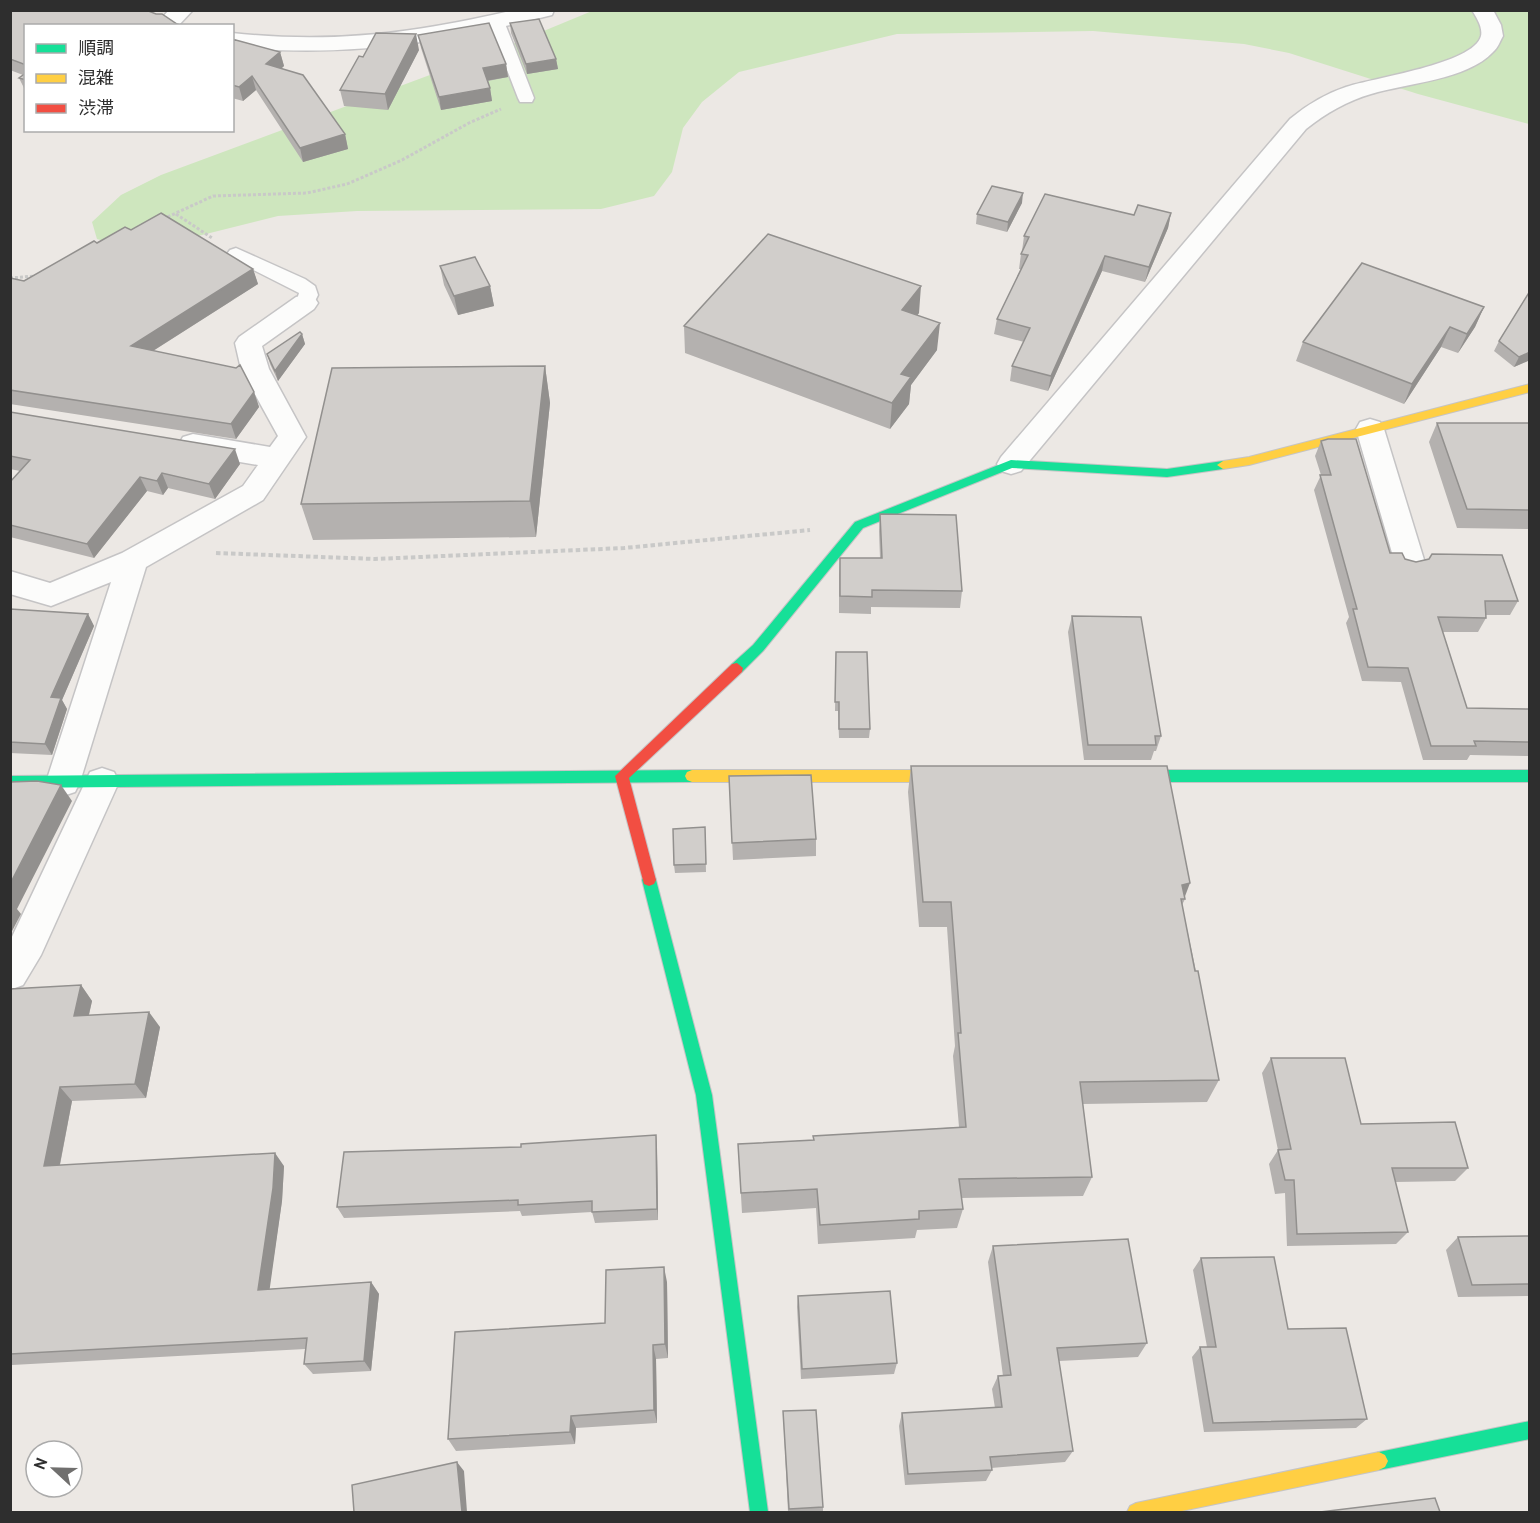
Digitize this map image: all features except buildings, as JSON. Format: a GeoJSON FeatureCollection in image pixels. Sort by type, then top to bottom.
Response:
{"type":"FeatureCollection","features":[{"type":"Feature","properties":{"kind":"street"},"geometry":{"type":"LineString","coordinates":[[234,40],[285,45],[369,43],[423,36],[544,10]]}},
{"type":"Feature","properties":{"kind":"street"},"geometry":{"type":"LineString","coordinates":[[1011,464],[1298,124],[1329,101],[1364,88],[1460,63],[1485,48],[1492,36],[1490,22],[1482,10]]}},
{"type":"Feature","properties":{"kind":"street"},"geometry":{"type":"LineString","coordinates":[[10,582],[51,595],[144,555],[253,494],[292,437],[255,369],[248,344],[306,303]]}},
{"type":"Feature","properties":{"kind":"street"},"geometry":{"type":"LineString","coordinates":[[622,776],[758,648],[859,525],[1011,464],[1167,472],[1249,460],[1530,388]]}},
{"type":"Feature","properties":{"kind":"street"},"geometry":{"type":"LineString","coordinates":[[1370,429],[1410,563]]}},
{"type":"Feature","properties":{"kind":"street"},"geometry":{"type":"LineString","coordinates":[[172,441],[276,458]]}},
{"type":"Feature","properties":{"kind":"street"},"geometry":{"type":"LineString","coordinates":[[63,782],[144,555]]}},
{"type":"Feature","properties":{"kind":"street"},"geometry":{"type":"LineString","coordinates":[[622,776],[704,1095],[759,1512]]}},
{"type":"Feature","properties":{"kind":"street"},"geometry":{"type":"LineString","coordinates":[[10,782],[622,776],[968,776]]}},
{"type":"Feature","properties":{"kind":"street"},"geometry":{"type":"LineString","coordinates":[[1112,776],[1530,776]]}},
{"type":"Feature","properties":{"kind":"street"},"geometry":{"type":"LineString","coordinates":[[10,974],[28,944],[102,782]]}},
{"type":"Feature","properties":{"kind":"street"},"geometry":{"type":"LineString","coordinates":[[1136,1512],[1530,1430]]}},
{"type":"Feature","properties":{"kind":"lane"},"geometry":{"type":"LineString","coordinates":[[496,21],[526,98]]}},
{"type":"Feature","properties":{"kind":"lane"},"geometry":{"type":"LineString","coordinates":[[236,254],[298,283],[308,290],[306,303]]}},
{"type":"Feature","properties":{"kind":"path"},"geometry":{"type":"LineString","coordinates":[[161,221],[213,196],[306,193],[347,184],[402,160],[469,123],[526,98]]}},
{"type":"Feature","properties":{"kind":"path"},"geometry":{"type":"LineString","coordinates":[[175,214],[236,254]]}},
{"type":"Feature","properties":{"kind":"path"},"geometry":{"type":"LineString","coordinates":[[10,278],[41,275]]}},
{"type":"Feature","properties":{"kind":"path"},"geometry":{"type":"LineString","coordinates":[[144,555],[194,553],[375,559],[624,548],[859,525]]}},
{"type":"Feature","properties":{"kind":"green space"},"geometry":{"type":"Polygon","coordinates":[[[592,11],[1529,11],[1529,124],[1418,94],[1289,53],[1244,44],[1093,31],[897,34],[739,72],[702,102],[683,128],[672,172],[654,196],[601,209],[357,211],[278,216],[190,238],[127,248],[97,239],[92,222],[121,195],[161,175],[505,47],[592,11]]]}},
{"type":"Feature","properties":{"kind":"traffic: fast"},"geometry":{"type":"LineString","coordinates":[[737,668],[758,648],[859,525],[1011,464],[1167,473],[1223,465]]}},
{"type":"Feature","properties":{"kind":"traffic: fast"},"geometry":{"type":"LineString","coordinates":[[10,782],[692,776]]}},
{"type":"Feature","properties":{"kind":"traffic: fast"},"geometry":{"type":"LineString","coordinates":[[1125,776],[1530,776]]}},
{"type":"Feature","properties":{"kind":"traffic: fast"},"geometry":{"type":"LineString","coordinates":[[649,880],[704,1095],[759,1512]]}},
{"type":"Feature","properties":{"kind":"traffic: fast"},"geometry":{"type":"LineString","coordinates":[[1379,1461],[1530,1430]]}},
{"type":"Feature","properties":{"kind":"traffic: slow"},"geometry":{"type":"LineString","coordinates":[[1223,465],[1249,461],[1530,388]]}},
{"type":"Feature","properties":{"kind":"traffic: slow"},"geometry":{"type":"LineString","coordinates":[[692,776],[954,776]]}},
{"type":"Feature","properties":{"kind":"traffic: slow"},"geometry":{"type":"LineString","coordinates":[[1136,1512],[1379,1461]]}},
{"type":"Feature","properties":{"kind":"traffic: jam"},"geometry":{"type":"LineString","coordinates":[[649,880],[622,776],[737,668]]}}]}
